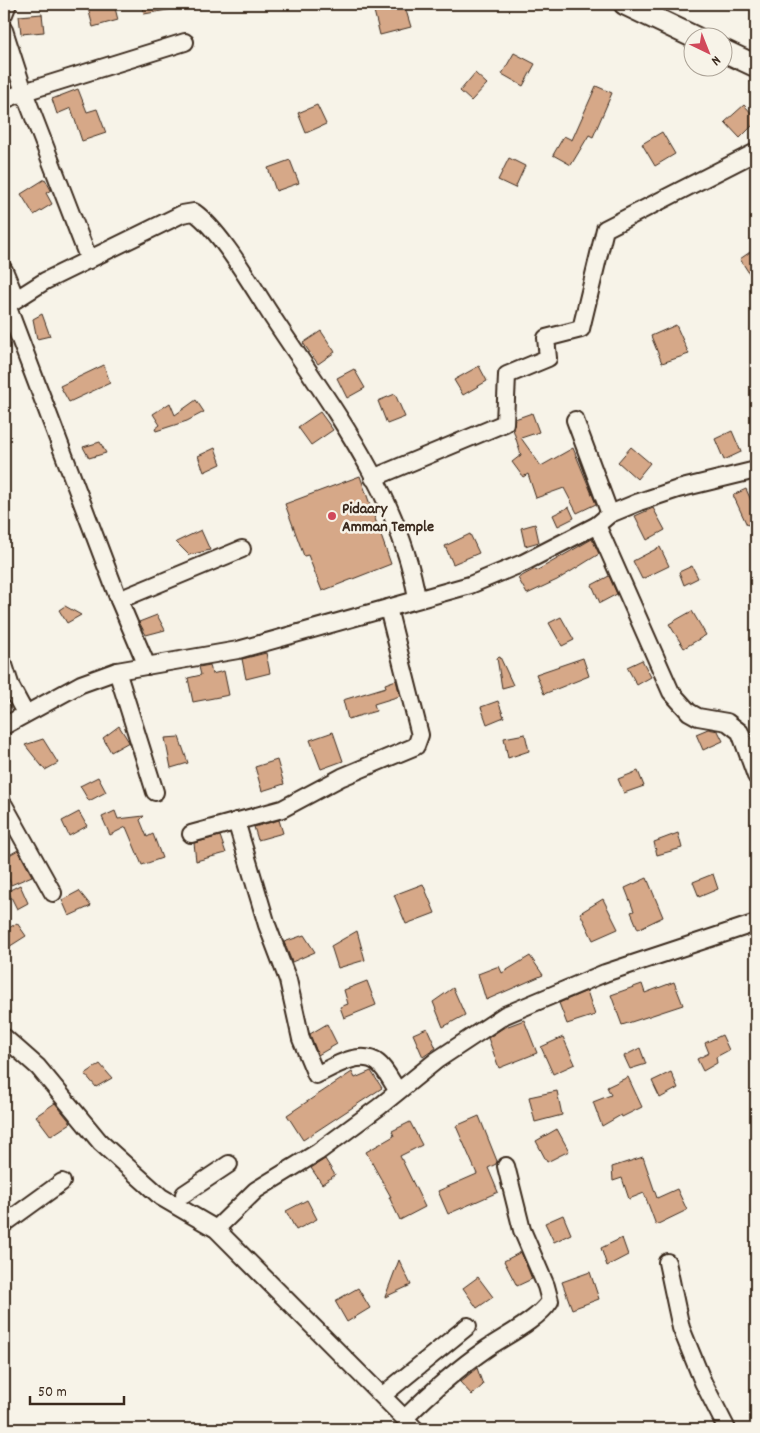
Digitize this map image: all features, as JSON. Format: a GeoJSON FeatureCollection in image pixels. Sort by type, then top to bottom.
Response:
{"type":"FeatureCollection","features":[{"type":"Feature","properties":{"kind":"main road"},"geometry":{"type":"LineString","coordinates":[[625,4],[682,31]]}},
{"type":"Feature","properties":{"kind":"main road"},"geometry":{"type":"LineString","coordinates":[[732,55],[756,66]]}},
{"type":"Feature","properties":{"kind":"street"},"geometry":{"type":"LineString","coordinates":[[4,14],[8,4]]}},
{"type":"Feature","properties":{"kind":"street"},"geometry":{"type":"LineString","coordinates":[[4,30],[24,92],[89,260]]}},
{"type":"Feature","properties":{"kind":"street"},"geometry":{"type":"LineString","coordinates":[[4,100],[24,92],[185,42]]}},
{"type":"Feature","properties":{"kind":"street"},"geometry":{"type":"LineString","coordinates":[[373,478],[505,423],[507,374],[548,358],[546,338],[581,328],[605,229],[756,152]]}},
{"type":"Feature","properties":{"kind":"street"},"geometry":{"type":"LineString","coordinates":[[9,304],[45,281],[182,214],[194,212],[206,220],[248,279],[354,442],[388,508],[412,570],[417,598]]}},
{"type":"Feature","properties":{"kind":"street"},"geometry":{"type":"LineString","coordinates":[[4,270],[9,304],[120,600],[147,666]]}},
{"type":"Feature","properties":{"kind":"street"},"geometry":{"type":"LineString","coordinates":[[575,420],[610,514]]}},
{"type":"Feature","properties":{"kind":"street"},"geometry":{"type":"LineString","coordinates":[[4,726],[81,684],[117,671],[238,650],[388,608],[417,598],[470,585],[523,563],[597,525],[610,514],[639,502],[678,489],[756,470]]}},
{"type":"Feature","properties":{"kind":"street"},"geometry":{"type":"LineString","coordinates":[[597,525],[671,692],[689,712],[698,717],[727,722],[740,732],[756,776]]}},
{"type":"Feature","properties":{"kind":"street"},"geometry":{"type":"LineString","coordinates":[[120,600],[242,550]]}},
{"type":"Feature","properties":{"kind":"street"},"geometry":{"type":"LineString","coordinates":[[191,834],[282,808],[342,777],[416,746],[420,735],[388,608]]}},
{"type":"Feature","properties":{"kind":"street"},"geometry":{"type":"LineString","coordinates":[[4,665],[11,687],[25,713]]}},
{"type":"Feature","properties":{"kind":"street"},"geometry":{"type":"LineString","coordinates":[[117,671],[155,792]]}},
{"type":"Feature","properties":{"kind":"street"},"geometry":{"type":"LineString","coordinates":[[4,805],[53,892]]}},
{"type":"Feature","properties":{"kind":"street"},"geometry":{"type":"LineString","coordinates":[[236,821],[267,925],[288,980],[301,1039],[316,1075],[348,1059],[370,1059],[378,1063],[398,1091]]}},
{"type":"Feature","properties":{"kind":"street"},"geometry":{"type":"LineString","coordinates":[[216,1229],[256,1190],[318,1152],[437,1060],[505,1015],[605,973],[756,923]]}},
{"type":"Feature","properties":{"kind":"street"},"geometry":{"type":"LineString","coordinates":[[4,1037],[38,1067],[100,1142],[161,1197],[216,1229],[410,1424],[448,1378],[522,1326],[546,1307],[550,1301],[546,1286],[522,1230],[506,1166]]}},
{"type":"Feature","properties":{"kind":"street"},"geometry":{"type":"LineString","coordinates":[[184,1194],[229,1164]]}},
{"type":"Feature","properties":{"kind":"street"},"geometry":{"type":"LineString","coordinates":[[4,1224],[62,1182]]}},
{"type":"Feature","properties":{"kind":"street"},"geometry":{"type":"LineString","coordinates":[[667,1262],[681,1328],[703,1382],[728,1429]]}},
{"type":"Feature","properties":{"kind":"street"},"geometry":{"type":"LineString","coordinates":[[383,1395],[468,1326]]}},
{"type":"Feature","properties":{"kind":"building"},"geometry":{"type":"Polygon","coordinates":[[[87,4],[114,4],[118,20],[93,27],[87,4]]]}},
{"type":"Feature","properties":{"kind":"building"},"geometry":{"type":"Polygon","coordinates":[[[142,4],[172,4],[173,9],[144,14],[142,4]]]}},
{"type":"Feature","properties":{"kind":"building"},"geometry":{"type":"Polygon","coordinates":[[[404,4],[411,27],[380,35],[374,11],[404,4]]]}},
{"type":"Feature","properties":{"kind":"building"},"geometry":{"type":"Polygon","coordinates":[[[42,14],[44,32],[21,34],[19,16],[42,14]]]}},
{"type":"Feature","properties":{"kind":"building"},"geometry":{"type":"Polygon","coordinates":[[[514,53],[535,64],[523,86],[502,74],[514,53]]]}},
{"type":"Feature","properties":{"kind":"building"},"geometry":{"type":"Polygon","coordinates":[[[475,73],[487,84],[471,101],[460,91],[475,73]]]}},
{"type":"Feature","properties":{"kind":"building"},"geometry":{"type":"Polygon","coordinates":[[[596,86],[612,93],[593,137],[589,135],[571,165],[553,155],[564,136],[572,140],[596,86]]]}},
{"type":"Feature","properties":{"kind":"building"},"geometry":{"type":"Polygon","coordinates":[[[78,89],[87,112],[97,109],[106,133],[82,141],[71,108],[57,114],[52,99],[78,89]]]}},
{"type":"Feature","properties":{"kind":"building"},"geometry":{"type":"Polygon","coordinates":[[[317,105],[326,124],[306,133],[298,113],[317,105]]]}},
{"type":"Feature","properties":{"kind":"building"},"geometry":{"type":"Polygon","coordinates":[[[744,105],[756,118],[756,122],[740,138],[725,122],[744,105]]]}},
{"type":"Feature","properties":{"kind":"building"},"geometry":{"type":"Polygon","coordinates":[[[662,132],[675,154],[655,166],[642,144],[662,132]]]}},
{"type":"Feature","properties":{"kind":"building"},"geometry":{"type":"Polygon","coordinates":[[[509,158],[525,166],[515,188],[498,180],[509,158]]]}},
{"type":"Feature","properties":{"kind":"building"},"geometry":{"type":"Polygon","coordinates":[[[290,160],[299,183],[276,191],[268,168],[290,160]]]}},
{"type":"Feature","properties":{"kind":"building"},"geometry":{"type":"Polygon","coordinates":[[[45,179],[51,190],[46,193],[52,204],[34,215],[21,194],[45,179]]]}},
{"type":"Feature","properties":{"kind":"building"},"geometry":{"type":"Polygon","coordinates":[[[756,248],[756,284],[740,259],[756,248]]]}},
{"type":"Feature","properties":{"kind":"building"},"geometry":{"type":"Polygon","coordinates":[[[42,314],[50,336],[37,339],[33,319],[42,314]]]}},
{"type":"Feature","properties":{"kind":"building"},"geometry":{"type":"Polygon","coordinates":[[[676,325],[689,354],[662,363],[651,336],[676,325]]]}},
{"type":"Feature","properties":{"kind":"building"},"geometry":{"type":"Polygon","coordinates":[[[321,331],[335,352],[318,364],[303,343],[321,331]]]}},
{"type":"Feature","properties":{"kind":"building"},"geometry":{"type":"Polygon","coordinates":[[[104,365],[110,383],[69,402],[60,386],[104,365]]]}},
{"type":"Feature","properties":{"kind":"building"},"geometry":{"type":"Polygon","coordinates":[[[479,366],[487,381],[463,395],[454,380],[479,366]]]}},
{"type":"Feature","properties":{"kind":"building"},"geometry":{"type":"Polygon","coordinates":[[[354,369],[365,388],[347,398],[337,378],[354,369]]]}},
{"type":"Feature","properties":{"kind":"building"},"geometry":{"type":"Polygon","coordinates":[[[395,394],[405,417],[387,424],[378,401],[395,394]]]}},
{"type":"Feature","properties":{"kind":"building"},"geometry":{"type":"Polygon","coordinates":[[[196,400],[204,412],[187,421],[156,431],[155,429],[160,425],[153,414],[170,403],[175,415],[196,400]]]}},
{"type":"Feature","properties":{"kind":"building"},"geometry":{"type":"Polygon","coordinates":[[[320,412],[333,430],[311,445],[298,427],[320,412]]]}},
{"type":"Feature","properties":{"kind":"building"},"geometry":{"type":"Polygon","coordinates":[[[532,413],[539,432],[521,438],[541,466],[573,448],[596,504],[577,513],[564,488],[536,498],[528,474],[523,477],[512,462],[521,455],[513,429],[515,419],[532,413]]]}},
{"type":"Feature","properties":{"kind":"building"},"geometry":{"type":"Polygon","coordinates":[[[732,431],[741,452],[724,460],[715,439],[732,431]]]}},
{"type":"Feature","properties":{"kind":"building"},"geometry":{"type":"Polygon","coordinates":[[[100,442],[106,453],[89,458],[83,447],[100,442]]]}},
{"type":"Feature","properties":{"kind":"building"},"geometry":{"type":"Polygon","coordinates":[[[631,447],[650,463],[637,479],[618,462],[631,447]]]}},
{"type":"Feature","properties":{"kind":"building"},"geometry":{"type":"Polygon","coordinates":[[[215,448],[221,464],[204,472],[198,456],[215,448]]]}},
{"type":"Feature","properties":{"kind":"building","name":"Pidaary Amman Temple"},"geometry":{"type":"Polygon","coordinates":[[[360,476],[391,564],[322,591],[308,555],[304,556],[285,504],[360,476]]]}},
{"type":"Feature","properties":{"kind":"building"},"geometry":{"type":"Polygon","coordinates":[[[746,489],[756,511],[756,521],[747,525],[733,495],[746,489]]]}},
{"type":"Feature","properties":{"kind":"building"},"geometry":{"type":"Polygon","coordinates":[[[569,507],[574,518],[558,526],[553,515],[569,507]]]}},
{"type":"Feature","properties":{"kind":"building"},"geometry":{"type":"Polygon","coordinates":[[[653,508],[665,530],[647,540],[635,516],[653,508]]]}},
{"type":"Feature","properties":{"kind":"building"},"geometry":{"type":"Polygon","coordinates":[[[535,524],[539,542],[525,546],[521,528],[535,524]]]}},
{"type":"Feature","properties":{"kind":"building"},"geometry":{"type":"Polygon","coordinates":[[[201,530],[210,550],[189,555],[176,542],[201,530]]]}},
{"type":"Feature","properties":{"kind":"building"},"geometry":{"type":"Polygon","coordinates":[[[470,534],[479,553],[453,564],[445,546],[470,534]]]}},
{"type":"Feature","properties":{"kind":"building"},"geometry":{"type":"Polygon","coordinates":[[[592,539],[599,554],[557,580],[527,594],[518,578],[535,569],[536,571],[592,539]]]}},
{"type":"Feature","properties":{"kind":"building"},"geometry":{"type":"Polygon","coordinates":[[[660,547],[669,566],[642,579],[633,561],[660,547]]]}},
{"type":"Feature","properties":{"kind":"building"},"geometry":{"type":"Polygon","coordinates":[[[692,566],[698,578],[684,585],[679,572],[692,566]]]}},
{"type":"Feature","properties":{"kind":"building"},"geometry":{"type":"Polygon","coordinates":[[[609,576],[617,594],[600,603],[592,585],[609,576]]]}},
{"type":"Feature","properties":{"kind":"building"},"geometry":{"type":"Polygon","coordinates":[[[65,606],[81,615],[67,623],[59,610],[65,606]]]}},
{"type":"Feature","properties":{"kind":"building"},"geometry":{"type":"Polygon","coordinates":[[[692,611],[706,635],[684,648],[669,624],[692,611]]]}},
{"type":"Feature","properties":{"kind":"building"},"geometry":{"type":"Polygon","coordinates":[[[157,615],[165,630],[146,635],[139,622],[157,615]]]}},
{"type":"Feature","properties":{"kind":"building"},"geometry":{"type":"Polygon","coordinates":[[[561,617],[574,640],[562,646],[549,623],[561,617]]]}},
{"type":"Feature","properties":{"kind":"building"},"geometry":{"type":"Polygon","coordinates":[[[266,653],[270,673],[246,679],[242,659],[266,653]]]}},
{"type":"Feature","properties":{"kind":"building"},"geometry":{"type":"Polygon","coordinates":[[[500,657],[513,685],[502,688],[497,658],[500,657]]]}},
{"type":"Feature","properties":{"kind":"building"},"geometry":{"type":"Polygon","coordinates":[[[583,658],[589,676],[544,694],[536,674],[583,658]]]}},
{"type":"Feature","properties":{"kind":"building"},"geometry":{"type":"Polygon","coordinates":[[[642,660],[651,677],[637,685],[627,667],[642,660]]]}},
{"type":"Feature","properties":{"kind":"building"},"geometry":{"type":"Polygon","coordinates":[[[210,665],[212,674],[224,671],[229,695],[193,702],[188,678],[201,675],[199,667],[210,665]]]}},
{"type":"Feature","properties":{"kind":"building"},"geometry":{"type":"Polygon","coordinates":[[[396,680],[400,696],[374,704],[376,711],[348,719],[343,700],[386,687],[385,684],[396,680]]]}},
{"type":"Feature","properties":{"kind":"building"},"geometry":{"type":"Polygon","coordinates":[[[498,701],[504,717],[487,724],[481,707],[498,701]]]}},
{"type":"Feature","properties":{"kind":"building"},"geometry":{"type":"Polygon","coordinates":[[[119,726],[129,742],[111,752],[103,738],[119,726]]]}},
{"type":"Feature","properties":{"kind":"building"},"geometry":{"type":"Polygon","coordinates":[[[708,729],[718,731],[723,741],[703,750],[696,734],[708,729]]]}},
{"type":"Feature","properties":{"kind":"building"},"geometry":{"type":"Polygon","coordinates":[[[333,732],[343,761],[321,769],[310,740],[333,732]]]}},
{"type":"Feature","properties":{"kind":"building"},"geometry":{"type":"Polygon","coordinates":[[[525,734],[529,751],[508,758],[504,738],[525,734]]]}},
{"type":"Feature","properties":{"kind":"building"},"geometry":{"type":"Polygon","coordinates":[[[179,737],[188,763],[171,768],[165,738],[179,737]]]}},
{"type":"Feature","properties":{"kind":"building"},"geometry":{"type":"Polygon","coordinates":[[[43,739],[58,763],[45,770],[25,745],[43,739]]]}},
{"type":"Feature","properties":{"kind":"building"},"geometry":{"type":"Polygon","coordinates":[[[277,760],[284,784],[262,791],[255,767],[277,760]]]}},
{"type":"Feature","properties":{"kind":"building"},"geometry":{"type":"Polygon","coordinates":[[[638,771],[644,786],[624,793],[618,779],[638,771]]]}},
{"type":"Feature","properties":{"kind":"building"},"geometry":{"type":"Polygon","coordinates":[[[98,777],[106,792],[89,801],[80,786],[98,777]]]}},
{"type":"Feature","properties":{"kind":"building"},"geometry":{"type":"Polygon","coordinates":[[[115,811],[118,819],[144,816],[140,820],[147,837],[153,834],[162,858],[142,865],[126,827],[110,835],[102,817],[115,811]]]}},
{"type":"Feature","properties":{"kind":"building"},"geometry":{"type":"Polygon","coordinates":[[[79,812],[87,826],[69,836],[62,821],[79,812]]]}},
{"type":"Feature","properties":{"kind":"building"},"geometry":{"type":"Polygon","coordinates":[[[279,820],[283,833],[258,840],[254,827],[279,820]]]}},
{"type":"Feature","properties":{"kind":"building"},"geometry":{"type":"Polygon","coordinates":[[[678,833],[682,848],[657,855],[654,842],[678,833]]]}},
{"type":"Feature","properties":{"kind":"building"},"geometry":{"type":"Polygon","coordinates":[[[220,836],[226,853],[196,861],[194,843],[220,836]]]}},
{"type":"Feature","properties":{"kind":"building"},"geometry":{"type":"Polygon","coordinates":[[[18,850],[32,876],[11,885],[4,866],[4,858],[18,850]]]}},
{"type":"Feature","properties":{"kind":"building"},"geometry":{"type":"Polygon","coordinates":[[[713,874],[718,889],[699,897],[693,882],[713,874]]]}},
{"type":"Feature","properties":{"kind":"building"},"geometry":{"type":"Polygon","coordinates":[[[647,878],[663,917],[638,929],[631,912],[634,911],[625,888],[647,878]]]}},
{"type":"Feature","properties":{"kind":"building"},"geometry":{"type":"Polygon","coordinates":[[[423,884],[435,913],[406,924],[394,895],[423,884]]]}},
{"type":"Feature","properties":{"kind":"building"},"geometry":{"type":"Polygon","coordinates":[[[20,885],[28,903],[17,909],[8,891],[20,885]]]}},
{"type":"Feature","properties":{"kind":"building"},"geometry":{"type":"Polygon","coordinates":[[[79,891],[91,906],[69,916],[62,900],[79,891]]]}},
{"type":"Feature","properties":{"kind":"building"},"geometry":{"type":"Polygon","coordinates":[[[603,899],[618,929],[593,940],[580,913],[603,899]]]}},
{"type":"Feature","properties":{"kind":"building"},"geometry":{"type":"Polygon","coordinates":[[[17,923],[26,936],[4,950],[4,931],[17,923]]]}},
{"type":"Feature","properties":{"kind":"building"},"geometry":{"type":"Polygon","coordinates":[[[357,931],[365,960],[338,968],[331,946],[357,931]]]}},
{"type":"Feature","properties":{"kind":"building"},"geometry":{"type":"Polygon","coordinates":[[[304,935],[315,952],[292,962],[284,942],[304,935]]]}},
{"type":"Feature","properties":{"kind":"building"},"geometry":{"type":"Polygon","coordinates":[[[530,956],[543,975],[486,1000],[478,974],[499,966],[502,973],[530,956]]]}},
{"type":"Feature","properties":{"kind":"building"},"geometry":{"type":"Polygon","coordinates":[[[367,981],[376,1005],[344,1018],[340,1007],[348,1004],[344,990],[367,981]]]}},
{"type":"Feature","properties":{"kind":"building"},"geometry":{"type":"Polygon","coordinates":[[[674,982],[683,1005],[622,1025],[611,995],[642,984],[645,993],[674,982]]]}},
{"type":"Feature","properties":{"kind":"building"},"geometry":{"type":"Polygon","coordinates":[[[453,988],[465,1015],[443,1027],[433,1002],[453,988]]]}},
{"type":"Feature","properties":{"kind":"building"},"geometry":{"type":"Polygon","coordinates":[[[587,991],[595,1015],[567,1024],[559,1003],[587,991]]]}},
{"type":"Feature","properties":{"kind":"building"},"geometry":{"type":"Polygon","coordinates":[[[524,1020],[537,1053],[499,1068],[488,1038],[503,1028],[524,1020]]]}},
{"type":"Feature","properties":{"kind":"building"},"geometry":{"type":"Polygon","coordinates":[[[327,1024],[337,1044],[318,1055],[310,1034],[327,1024]]]}},
{"type":"Feature","properties":{"kind":"building"},"geometry":{"type":"Polygon","coordinates":[[[427,1028],[436,1048],[423,1057],[413,1034],[427,1028]]]}},
{"type":"Feature","properties":{"kind":"building"},"geometry":{"type":"Polygon","coordinates":[[[722,1035],[729,1050],[716,1057],[717,1063],[703,1071],[697,1059],[709,1053],[705,1043],[722,1035]]]}},
{"type":"Feature","properties":{"kind":"building"},"geometry":{"type":"Polygon","coordinates":[[[563,1037],[575,1064],[553,1074],[541,1047],[563,1037]]]}},
{"type":"Feature","properties":{"kind":"building"},"geometry":{"type":"Polygon","coordinates":[[[640,1048],[646,1064],[630,1069],[624,1056],[640,1048]]]}},
{"type":"Feature","properties":{"kind":"building"},"geometry":{"type":"Polygon","coordinates":[[[100,1064],[112,1078],[96,1087],[85,1074],[100,1064]]]}},
{"type":"Feature","properties":{"kind":"building"},"geometry":{"type":"Polygon","coordinates":[[[371,1071],[382,1088],[303,1140],[287,1115],[352,1072],[355,1078],[371,1071]]]}},
{"type":"Feature","properties":{"kind":"building"},"geometry":{"type":"Polygon","coordinates":[[[671,1072],[678,1088],[660,1098],[652,1081],[671,1072]]]}},
{"type":"Feature","properties":{"kind":"building"},"geometry":{"type":"Polygon","coordinates":[[[628,1077],[642,1107],[622,1117],[621,1115],[602,1126],[593,1102],[611,1095],[607,1087],[628,1077]]]}},
{"type":"Feature","properties":{"kind":"building"},"geometry":{"type":"Polygon","coordinates":[[[557,1091],[562,1115],[535,1122],[529,1097],[557,1091]]]}},
{"type":"Feature","properties":{"kind":"building"},"geometry":{"type":"Polygon","coordinates":[[[55,1103],[71,1123],[51,1136],[36,1116],[55,1103]]]}},
{"type":"Feature","properties":{"kind":"building"},"geometry":{"type":"Polygon","coordinates":[[[479,1116],[497,1161],[496,1164],[488,1168],[498,1192],[448,1214],[438,1191],[477,1174],[456,1126],[479,1116]]]}},
{"type":"Feature","properties":{"kind":"building"},"geometry":{"type":"Polygon","coordinates":[[[410,1122],[422,1145],[400,1156],[425,1207],[400,1220],[389,1197],[391,1197],[366,1152],[394,1136],[392,1131],[410,1122]]]}},
{"type":"Feature","properties":{"kind":"building"},"geometry":{"type":"Polygon","coordinates":[[[557,1129],[569,1151],[547,1162],[536,1141],[557,1129]]]}},
{"type":"Feature","properties":{"kind":"building"},"geometry":{"type":"Polygon","coordinates":[[[643,1157],[657,1198],[677,1189],[687,1210],[656,1225],[644,1193],[629,1199],[622,1178],[613,1181],[612,1167],[643,1157]]]}},
{"type":"Feature","properties":{"kind":"building"},"geometry":{"type":"Polygon","coordinates":[[[325,1159],[335,1175],[322,1184],[311,1168],[325,1159]]]}},
{"type":"Feature","properties":{"kind":"building"},"geometry":{"type":"Polygon","coordinates":[[[307,1200],[317,1219],[296,1230],[286,1211],[307,1200]]]}},
{"type":"Feature","properties":{"kind":"building"},"geometry":{"type":"Polygon","coordinates":[[[563,1215],[571,1234],[554,1242],[545,1223],[563,1215]]]}},
{"type":"Feature","properties":{"kind":"building"},"geometry":{"type":"Polygon","coordinates":[[[622,1238],[628,1255],[607,1266],[601,1248],[622,1238]]]}},
{"type":"Feature","properties":{"kind":"building"},"geometry":{"type":"Polygon","coordinates":[[[521,1252],[532,1279],[517,1286],[504,1261],[521,1252]]]}},
{"type":"Feature","properties":{"kind":"building"},"geometry":{"type":"Polygon","coordinates":[[[399,1260],[411,1285],[385,1297],[399,1260]]]}},
{"type":"Feature","properties":{"kind":"building"},"geometry":{"type":"Polygon","coordinates":[[[590,1272],[599,1299],[572,1309],[562,1282],[590,1272]]]}},
{"type":"Feature","properties":{"kind":"building"},"geometry":{"type":"Polygon","coordinates":[[[478,1277],[493,1297],[477,1308],[463,1288],[478,1277]]]}},
{"type":"Feature","properties":{"kind":"building"},"geometry":{"type":"Polygon","coordinates":[[[358,1288],[370,1308],[347,1322],[335,1301],[358,1288]]]}},
{"type":"Feature","properties":{"kind":"building"},"geometry":{"type":"Polygon","coordinates":[[[477,1368],[483,1385],[472,1395],[460,1382],[477,1368]]]}},
{"type":"Feature","properties":{"kind":"place","name":"Pidaary Amman Temple"},"geometry":{"type":"Point","coordinates":[332,516]}}]}
